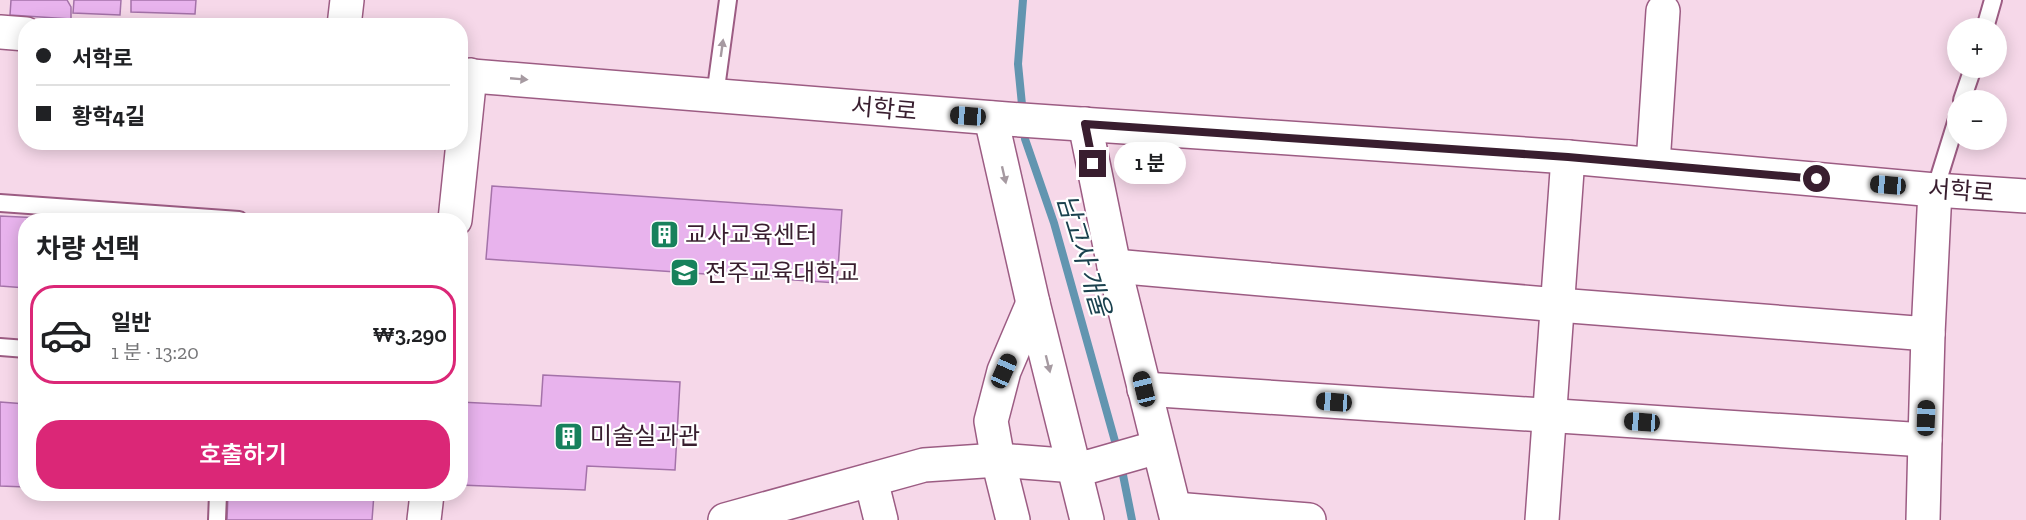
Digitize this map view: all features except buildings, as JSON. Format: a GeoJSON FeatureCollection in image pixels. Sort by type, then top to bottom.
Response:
{"type":"FeatureCollection","features":[{"type":"Feature","properties":{"kind":"street"},"geometry":{"type":"LineString","coordinates":[[345,18],[347,0]]}},
{"type":"Feature","properties":{"kind":"street"},"geometry":{"type":"LineString","coordinates":[[1653,164],[1663,11]]}},
{"type":"Feature","properties":{"kind":"street"},"geometry":{"type":"LineString","coordinates":[[0,32],[18,33]]}},
{"type":"Feature","properties":{"kind":"street","name":"서학로"},"geometry":{"type":"LineString","coordinates":[[468,75],[999,118],[1568,157],[1935,190],[2026,195]]}},
{"type":"Feature","properties":{"kind":"street"},"geometry":{"type":"LineString","coordinates":[[999,118],[1033,303],[1088,464],[1087,520]]}},
{"type":"Feature","properties":{"kind":"street"},"geometry":{"type":"LineString","coordinates":[[1085,124],[1114,266],[1144,389],[1148,450],[1176,515],[1309,520]]}},
{"type":"Feature","properties":{"kind":"street"},"geometry":{"type":"LineString","coordinates":[[455,213],[460,150]]}},
{"type":"Feature","properties":{"kind":"street"},"geometry":{"type":"LineString","coordinates":[[1542,520],[1568,157]]}},
{"type":"Feature","properties":{"kind":"street"},"geometry":{"type":"LineString","coordinates":[[1923,520],[1935,190]]}},
{"type":"Feature","properties":{"kind":"street"},"geometry":{"type":"LineString","coordinates":[[1114,266],[1558,305],[1928,334]]}},
{"type":"Feature","properties":{"kind":"street"},"geometry":{"type":"LineString","coordinates":[[1013,520],[991,421],[1004,371],[1033,303]]}},
{"type":"Feature","properties":{"kind":"street"},"geometry":{"type":"LineString","coordinates":[[1144,389],[1925,440]]}},
{"type":"Feature","properties":{"kind":"street"},"geometry":{"type":"LineString","coordinates":[[725,520],[762,515],[924,465],[998,460],[1088,464],[1148,450]]}},
{"type":"Feature","properties":{"kind":"street"},"geometry":{"type":"LineString","coordinates":[[871,480],[881,520]]}},
{"type":"Feature","properties":{"kind":"street"},"geometry":{"type":"LineString","coordinates":[[424,520],[426,501]]}},
{"type":"Feature","properties":{"kind":"lane"},"geometry":{"type":"LineString","coordinates":[[715,96],[728,0]]}},
{"type":"Feature","properties":{"kind":"lane"},"geometry":{"type":"LineString","coordinates":[[1988,18],[1993,0]]}},
{"type":"Feature","properties":{"kind":"lane"},"geometry":{"type":"LineString","coordinates":[[1935,190],[1947,150]]}},
{"type":"Feature","properties":{"kind":"lane"},"geometry":{"type":"LineString","coordinates":[[0,203],[141,213]]}},
{"type":"Feature","properties":{"kind":"lane"},"geometry":{"type":"LineString","coordinates":[[0,347],[18,348]]}},
{"type":"Feature","properties":{"kind":"lane"},"geometry":{"type":"LineString","coordinates":[[217,520],[218,501]]}},
{"type":"Feature","properties":{"kind":"waterway","name":"남고사 개울"},"geometry":{"type":"LineString","coordinates":[[1023,0],[1018,64],[1023,115]]}},
{"type":"Feature","properties":{"kind":"waterway","name":"남고사 개울"},"geometry":{"type":"LineString","coordinates":[[1024,128],[1025,139],[1054,223],[1118,452]]}},
{"type":"Feature","properties":{"kind":"waterway","name":"남고사 개울"},"geometry":{"type":"LineString","coordinates":[[1121,465],[1132,520]]}},
{"type":"Feature","properties":{"kind":"place","name":"교사교육센터"},"geometry":{"type":"Point","coordinates":[664,235]}},
{"type":"Feature","properties":{"kind":"place","name":"전주교육대학교"},"geometry":{"type":"Point","coordinates":[684,273]}},
{"type":"Feature","properties":{"kind":"place","name":"미술실과관"},"geometry":{"type":"Point","coordinates":[569,436]}},
{"type":"Feature","properties":{"kind":"route"},"geometry":{"type":"LineString","coordinates":[[1093,164],[1085,124],[1568,157],[1817,179]]}}]}
